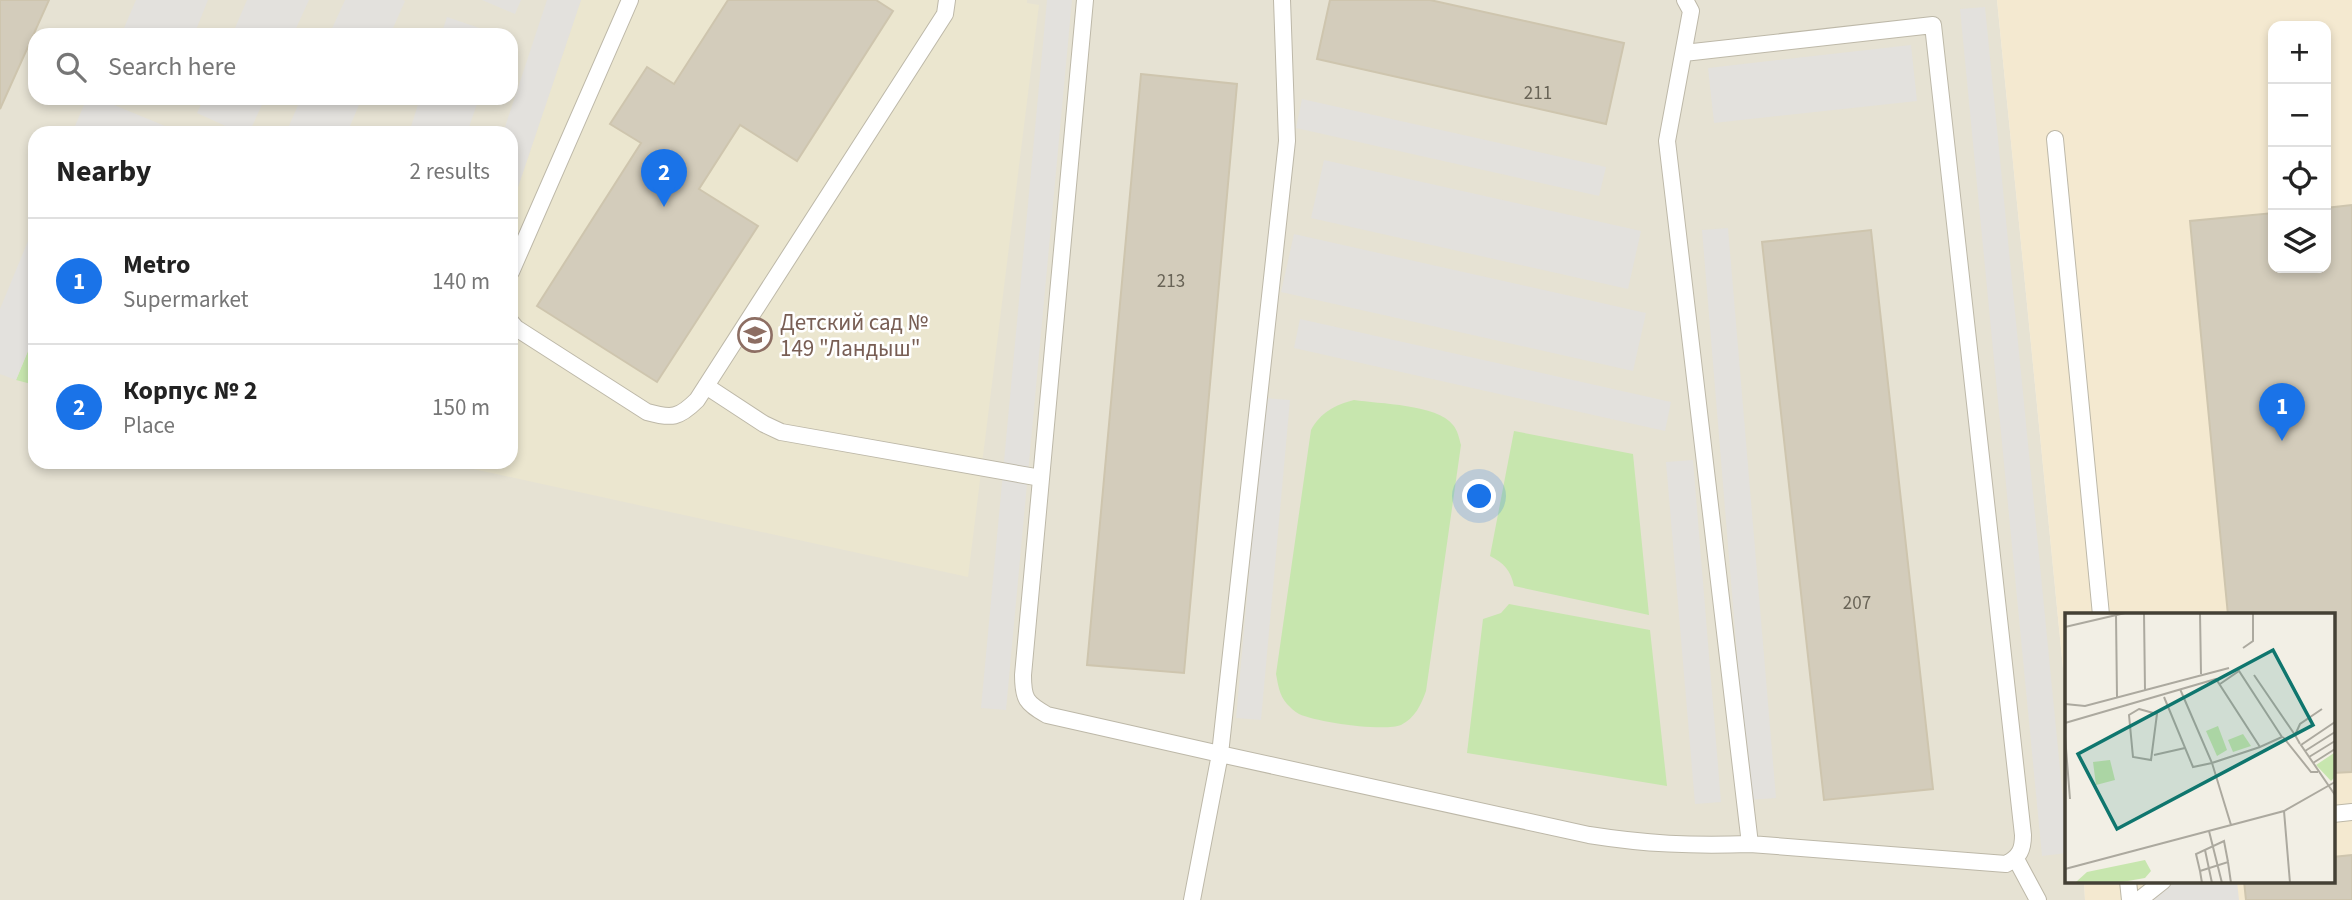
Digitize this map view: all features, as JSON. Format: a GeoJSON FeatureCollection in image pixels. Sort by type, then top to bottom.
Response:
{"type":"FeatureCollection","features":[{"type":"Feature","properties":{"kind":"lane"},"geometry":{"type":"LineString","coordinates":[[518,256],[630,0]]}},
{"type":"Feature","properties":{"kind":"lane"},"geometry":{"type":"LineString","coordinates":[[518,329],[647,412],[667,418],[684,413],[698,400],[945,13],[947,0]]}},
{"type":"Feature","properties":{"kind":"lane"},"geometry":{"type":"LineString","coordinates":[[1084,0],[1023,675],[1023,692],[1030,705],[1047,715],[1589,835],[1646,844],[1750,844],[2006,864],[2016,859],[2023,848],[2023,835],[1933,25],[1684,53]]}},
{"type":"Feature","properties":{"kind":"lane"},"geometry":{"type":"LineString","coordinates":[[1192,900],[1220,754],[1287,141],[1282,0]]}},
{"type":"Feature","properties":{"kind":"lane"},"geometry":{"type":"LineString","coordinates":[[1685,0],[1691,11],[1667,141],[1750,844]]}},
{"type":"Feature","properties":{"kind":"lane"},"geometry":{"type":"LineString","coordinates":[[2055,139],[2101,613]]}},
{"type":"Feature","properties":{"kind":"lane"},"geometry":{"type":"LineString","coordinates":[[706,386],[781,432],[1041,478]]}},
{"type":"Feature","properties":{"kind":"lane"},"geometry":{"type":"LineString","coordinates":[[2334,814],[2352,812]]}},
{"type":"Feature","properties":{"kind":"lane"},"geometry":{"type":"LineString","coordinates":[[2016,859],[2038,900]]}},
{"type":"Feature","properties":{"kind":"lane"},"geometry":{"type":"LineString","coordinates":[[2139,900],[2160,883]]}},
{"type":"Feature","properties":{"kind":"shaded area"},"geometry":{"type":"Polygon","coordinates":[[[0,0],[1997,0],[2065,689],[2065,883],[2084,883],[2085,900],[0,900],[0,0]]]}},
{"type":"Feature","properties":{"kind":"shaded area"},"geometry":{"type":"Polygon","coordinates":[[[136,0],[208,0],[197,28],[124,28],[136,0]]]}},
{"type":"Feature","properties":{"kind":"shaded area"},"geometry":{"type":"Polygon","coordinates":[[[247,0],[309,0],[296,28],[235,28],[247,0]]]}},
{"type":"Feature","properties":{"kind":"shaded area"},"geometry":{"type":"Polygon","coordinates":[[[345,0],[405,1],[393,28],[332,28],[345,0]]]}},
{"type":"Feature","properties":{"kind":"shaded area"},"geometry":{"type":"Polygon","coordinates":[[[482,0],[521,0],[515,14],[482,0]]]}},
{"type":"Feature","properties":{"kind":"shaded area"},"geometry":{"type":"Polygon","coordinates":[[[547,0],[581,0],[518,187],[518,126],[505,126],[512,105],[518,105],[518,88],[547,0]]]}},
{"type":"Feature","properties":{"kind":"shaded area","name":"Детский сад № 149 \"Ландыш\""},"geometry":{"type":"Polygon","coordinates":[[[581,0],[1027,0],[1027,3],[1039,5],[968,577],[473,469],[518,469],[518,187],[581,0]]]}},
{"type":"Feature","properties":{"kind":"shaded area"},"geometry":{"type":"Polygon","coordinates":[[[1047,0],[1072,0],[1006,710],[981,708],[1047,0]]]}},
{"type":"Feature","properties":{"kind":"shaded area"},"geometry":{"type":"Polygon","coordinates":[[[1997,0],[2352,0],[2352,900],[2085,900],[2084,883],[2334,883],[2334,613],[2065,613],[2065,689],[1997,0]]]}},
{"type":"Feature","properties":{"kind":"shaded area"},"geometry":{"type":"Polygon","coordinates":[[[1985,7],[2065,820],[2065,853],[2042,856],[1960,9],[1985,7]]]}},
{"type":"Feature","properties":{"kind":"shaded area"},"geometry":{"type":"Polygon","coordinates":[[[447,17],[479,28],[443,28],[447,17]]]}},
{"type":"Feature","properties":{"kind":"shaded area"},"geometry":{"type":"Polygon","coordinates":[[[1911,45],[1917,101],[1714,123],[1708,68],[1911,45]]]}},
{"type":"Feature","properties":{"kind":"shaded area"},"geometry":{"type":"Polygon","coordinates":[[[1302,99],[1606,167],[1599,196],[1296,128],[1302,99]]]}},
{"type":"Feature","properties":{"kind":"shaded area"},"geometry":{"type":"Polygon","coordinates":[[[84,105],[114,105],[165,126],[75,126],[84,105]]]}},
{"type":"Feature","properties":{"kind":"shaded area"},"geometry":{"type":"Polygon","coordinates":[[[201,105],[262,105],[252,126],[226,126],[197,113],[201,105]]]}},
{"type":"Feature","properties":{"kind":"shaded area"},"geometry":{"type":"Polygon","coordinates":[[[298,105],[359,105],[350,126],[289,126],[298,105]]]}},
{"type":"Feature","properties":{"kind":"shaded area"},"geometry":{"type":"Polygon","coordinates":[[[418,105],[477,105],[469,126],[411,126],[418,105]]]}},
{"type":"Feature","properties":{"kind":"shaded area"},"geometry":{"type":"Polygon","coordinates":[[[1324,160],[1641,231],[1628,289],[1311,218],[1324,160]]]}},
{"type":"Feature","properties":{"kind":"shaded area"},"geometry":{"type":"Polygon","coordinates":[[[1728,228],[1776,798],[1749,800],[1702,230],[1728,228]]]}},
{"type":"Feature","properties":{"kind":"shaded area"},"geometry":{"type":"Polygon","coordinates":[[[1294,234],[1646,313],[1633,371],[1281,292],[1294,234]]]}},
{"type":"Feature","properties":{"kind":"shaded area"},"geometry":{"type":"Polygon","coordinates":[[[28,241],[28,351],[16,380],[0,374],[0,309],[28,241]]]}},
{"type":"Feature","properties":{"kind":"shaded area"},"geometry":{"type":"Polygon","coordinates":[[[1300,319],[1671,402],[1665,431],[1294,348],[1300,319]]]}},
{"type":"Feature","properties":{"kind":"shaded area"},"geometry":{"type":"Polygon","coordinates":[[[1265,398],[1290,400],[1261,720],[1236,718],[1265,398]]]}},
{"type":"Feature","properties":{"kind":"shaded area"},"geometry":{"type":"Polygon","coordinates":[[[1693,460],[1721,802],[1695,804],[1666,462],[1693,460]]]}},
{"type":"Feature","properties":{"kind":"shaded area"},"geometry":{"type":"Polygon","coordinates":[[[2147,883],[2237,883],[2239,900],[2149,900],[2147,883]]]}},
{"type":"Feature","properties":{"kind":"green space"},"geometry":{"type":"Polygon","coordinates":[[[28,351],[28,383],[16,380],[28,351]]]}},
{"type":"Feature","properties":{"kind":"green space"},"geometry":{"type":"Polygon","coordinates":[[[1354,400],[1407,406],[1434,413],[1453,425],[1461,445],[1426,691],[1414,715],[1401,725],[1392,727],[1350,725],[1299,714],[1282,697],[1276,674],[1311,430],[1329,410],[1354,400]]]}},
{"type":"Feature","properties":{"kind":"green space"},"geometry":{"type":"Polygon","coordinates":[[[1514,431],[1633,454],[1649,615],[1514,586],[1506,568],[1490,556],[1514,431]]]}},
{"type":"Feature","properties":{"kind":"green space"},"geometry":{"type":"Polygon","coordinates":[[[1509,604],[1650,630],[1667,786],[1467,753],[1483,619],[1501,613],[1509,604]]]}},
{"type":"Feature","properties":{"kind":"building"},"geometry":{"type":"Polygon","coordinates":[[[0,0],[49,0],[36,28],[28,28],[28,47],[0,109],[0,0]]]}},
{"type":"Feature","properties":{"kind":"building"},"geometry":{"type":"Polygon","coordinates":[[[728,0],[876,0],[893,11],[797,161],[740,125],[699,189],[758,226],[657,382],[537,306],[641,143],[610,124],[647,67],[674,84],[728,0]]]}},
{"type":"Feature","properties":{"kind":"building"},"geometry":{"type":"Polygon","coordinates":[[[1330,0],[1430,0],[1624,43],[1606,124],[1317,59],[1330,0]]]}},
{"type":"Feature","properties":{"kind":"building"},"geometry":{"type":"Polygon","coordinates":[[[1141,74],[1237,84],[1184,673],[1087,665],[1141,74]]]}},
{"type":"Feature","properties":{"kind":"building"},"geometry":{"type":"Polygon","coordinates":[[[2352,205],[2352,772],[2334,773],[2334,613],[2228,613],[2190,221],[2268,213],[2268,273],[2331,273],[2331,207],[2352,205]]]}},
{"type":"Feature","properties":{"kind":"building"},"geometry":{"type":"Polygon","coordinates":[[[1871,230],[1933,789],[1824,800],[1762,242],[1871,230]]]}},
{"type":"Feature","properties":{"kind":"building"},"geometry":{"type":"Polygon","coordinates":[[[2352,855],[2352,900],[2246,900],[2244,883],[2334,883],[2334,857],[2352,855]]]}},
{"type":"Feature","properties":{"kind":"place","name":"Корпус № 2"},"geometry":{"type":"Point","coordinates":[664,207]}},
{"type":"Feature","properties":{"kind":"place","name":"Детский сад № 149 \"Ландыш\""},"geometry":{"type":"Point","coordinates":[755,335]}},
{"type":"Feature","properties":{"kind":"place","name":"Metro"},"geometry":{"type":"Point","coordinates":[2282,441]}}]}
